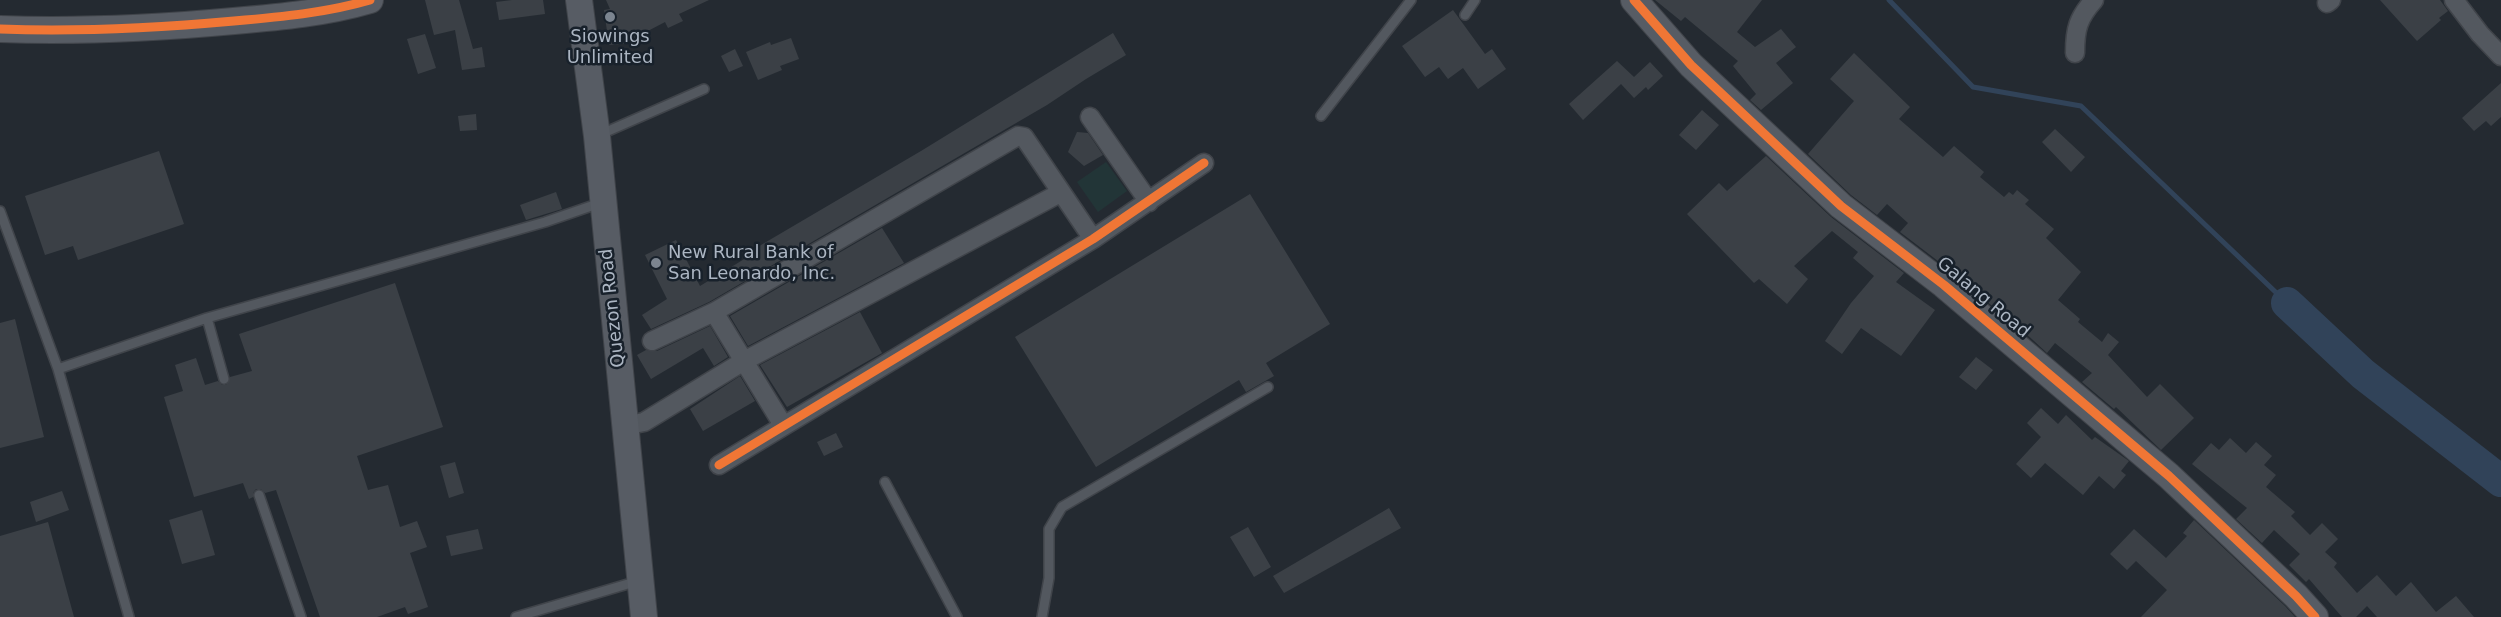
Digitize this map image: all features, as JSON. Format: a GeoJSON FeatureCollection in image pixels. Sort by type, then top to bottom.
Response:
{"type":"FeatureCollection","features":[{"type":"Feature","properties":{"kind":"street"},"geometry":{"type":"LineString","coordinates":[[0,29],[134,29],[295,15],[344,8],[370,0]]}},
{"type":"Feature","properties":{"kind":"street","name":"Quezon Road"},"geometry":{"type":"LineString","coordinates":[[579,0],[597,136],[644,617]]}},
{"type":"Feature","properties":{"kind":"street","name":"Galang Road"},"geometry":{"type":"LineString","coordinates":[[1635,0],[1691,65],[1841,206],[1944,285],[2169,476],[2296,596],[2314,617]]}},
{"type":"Feature","properties":{"kind":"street"},"geometry":{"type":"LineString","coordinates":[[2075,53],[2075,31],[2086,9],[2094,0]]}},
{"type":"Feature","properties":{"kind":"street"},"geometry":{"type":"LineString","coordinates":[[2454,0],[2480,34],[2501,56]]}},
{"type":"Feature","properties":{"kind":"street"},"geometry":{"type":"LineString","coordinates":[[1090,117],[1149,202]]}},
{"type":"Feature","properties":{"kind":"street"},"geometry":{"type":"LineString","coordinates":[[652,341],[714,312],[1018,136],[1024,137],[1093,239]]}},
{"type":"Feature","properties":{"kind":"street"},"geometry":{"type":"LineString","coordinates":[[719,465],[1093,239],[1203,163]]}},
{"type":"Feature","properties":{"kind":"street"},"geometry":{"type":"LineString","coordinates":[[624,426],[644,422],[744,361],[1060,193]]}},
{"type":"Feature","properties":{"kind":"street"},"geometry":{"type":"LineString","coordinates":[[714,312],[783,425]]}},
{"type":"Feature","properties":{"kind":"lane"},"geometry":{"type":"LineString","coordinates":[[1321,116],[1411,0]]}},
{"type":"Feature","properties":{"kind":"lane"},"geometry":{"type":"LineString","coordinates":[[1465,15],[1475,0]]}},
{"type":"Feature","properties":{"kind":"lane"},"geometry":{"type":"LineString","coordinates":[[597,136],[704,89]]}},
{"type":"Feature","properties":{"kind":"lane"},"geometry":{"type":"LineString","coordinates":[[58,369],[207,318],[545,222],[603,202]]}},
{"type":"Feature","properties":{"kind":"lane"},"geometry":{"type":"LineString","coordinates":[[0,211],[58,369],[129,617]]}},
{"type":"Feature","properties":{"kind":"lane"},"geometry":{"type":"LineString","coordinates":[[207,318],[224,379]]}},
{"type":"Feature","properties":{"kind":"lane"},"geometry":{"type":"LineString","coordinates":[[1042,617],[1049,578],[1049,529],[1062,507],[1268,387]]}},
{"type":"Feature","properties":{"kind":"lane"},"geometry":{"type":"LineString","coordinates":[[885,482],[957,617]]}},
{"type":"Feature","properties":{"kind":"lane"},"geometry":{"type":"LineString","coordinates":[[259,495],[301,617]]}},
{"type":"Feature","properties":{"kind":"lane"},"geometry":{"type":"LineString","coordinates":[[516,617],[640,580]]}},
{"type":"Feature","properties":{"kind":"shaded area"},"geometry":{"type":"Polygon","coordinates":[[[1106,162],[1127,191],[1098,212],[1077,182],[1106,162]]]}},
{"type":"Feature","properties":{"kind":"building"},"geometry":{"type":"Polygon","coordinates":[[[425,0],[459,0],[473,49],[482,47],[485,67],[462,70],[455,30],[434,35],[425,0]]]}},
{"type":"Feature","properties":{"kind":"building"},"geometry":{"type":"Polygon","coordinates":[[[543,0],[545,14],[499,20],[496,2],[543,0]]]}},
{"type":"Feature","properties":{"kind":"building"},"geometry":{"type":"Polygon","coordinates":[[[606,0],[709,0],[679,14],[683,21],[668,28],[665,22],[623,44],[609,45],[604,10],[610,9],[606,0]]]}},
{"type":"Feature","properties":{"kind":"building"},"geometry":{"type":"Polygon","coordinates":[[[1655,0],[1762,0],[1737,32],[1755,47],[1781,29],[1796,47],[1776,63],[1793,83],[1761,110],[1750,100],[1756,94],[1733,66],[1738,61],[1685,17],[1681,21],[1655,0]]]}},
{"type":"Feature","properties":{"kind":"building"},"geometry":{"type":"Polygon","coordinates":[[[2380,0],[2440,0],[2448,11],[2417,41],[2380,0]]]}},
{"type":"Feature","properties":{"kind":"building"},"geometry":{"type":"Polygon","coordinates":[[[1453,10],[1485,54],[1492,49],[1506,69],[1478,89],[1463,68],[1448,79],[1439,67],[1425,77],[1402,46],[1453,10]]]}},
{"type":"Feature","properties":{"kind":"building"},"geometry":{"type":"Polygon","coordinates":[[[1113,33],[1126,55],[1047,105],[709,302],[651,329],[642,315],[667,299],[645,255],[676,240],[700,286],[746,258],[744,255],[921,151],[1113,33]]]}},
{"type":"Feature","properties":{"kind":"building"},"geometry":{"type":"Polygon","coordinates":[[[425,34],[436,68],[418,74],[407,39],[425,34]]]}},
{"type":"Feature","properties":{"kind":"building"},"geometry":{"type":"Polygon","coordinates":[[[791,38],[799,59],[780,66],[782,70],[758,80],[746,52],[770,42],[771,45],[791,38]]]}},
{"type":"Feature","properties":{"kind":"building"},"geometry":{"type":"Polygon","coordinates":[[[735,49],[743,66],[729,72],[721,56],[735,49]]]}},
{"type":"Feature","properties":{"kind":"building"},"geometry":{"type":"Polygon","coordinates":[[[1854,53],[1910,107],[1899,119],[1943,157],[1954,146],[1984,172],[1980,177],[2004,197],[2009,192],[2013,195],[2017,190],[2029,200],[2025,204],[2054,229],[2046,238],[2081,272],[2058,300],[2080,319],[2078,322],[2102,342],[2108,333],[2119,342],[2108,355],[2147,397],[2160,384],[2194,418],[2161,450],[2116,407],[2114,409],[2082,382],[2092,373],[2055,343],[2047,353],[2007,316],[2005,317],[1955,274],[1900,232],[1908,223],[1887,204],[1877,215],[1851,195],[1808,154],[1854,101],[1830,79],[1854,53]]]}},
{"type":"Feature","properties":{"kind":"building"},"geometry":{"type":"Polygon","coordinates":[[[1617,61],[1634,77],[1650,62],[1663,76],[1648,90],[1646,87],[1634,98],[1621,84],[1583,120],[1569,104],[1617,61]]]}},
{"type":"Feature","properties":{"kind":"building"},"geometry":{"type":"Polygon","coordinates":[[[2501,83],[2501,117],[2491,126],[2486,121],[2474,131],[2462,118],[2501,83]]]}},
{"type":"Feature","properties":{"kind":"building"},"geometry":{"type":"Polygon","coordinates":[[[1702,110],[1719,125],[1696,150],[1679,135],[1702,110]]]}},
{"type":"Feature","properties":{"kind":"building"},"geometry":{"type":"Polygon","coordinates":[[[476,114],[477,130],[460,131],[458,116],[476,114]]]}},
{"type":"Feature","properties":{"kind":"building"},"geometry":{"type":"Polygon","coordinates":[[[2055,129],[2085,157],[2071,172],[2042,142],[2055,129]]]}},
{"type":"Feature","properties":{"kind":"building"},"geometry":{"type":"Polygon","coordinates":[[[1077,132],[1088,133],[1103,155],[1084,166],[1068,152],[1077,132]]]}},
{"type":"Feature","properties":{"kind":"building"},"geometry":{"type":"Polygon","coordinates":[[[159,151],[184,224],[78,260],[73,246],[45,255],[25,196],[159,151]]]}},
{"type":"Feature","properties":{"kind":"building"},"geometry":{"type":"Polygon","coordinates":[[[1766,156],[1831,217],[1904,273],[1896,282],[1935,310],[1901,356],[1861,328],[1842,354],[1825,341],[1851,303],[1874,276],[1853,258],[1858,252],[1832,231],[1794,266],[1808,279],[1787,304],[1759,279],[1754,283],[1687,214],[1719,183],[1727,191],[1766,156]]]}},
{"type":"Feature","properties":{"kind":"building"},"geometry":{"type":"Polygon","coordinates":[[[556,192],[562,209],[526,220],[520,205],[556,192]]]}},
{"type":"Feature","properties":{"kind":"building"},"geometry":{"type":"Polygon","coordinates":[[[1250,194],[1330,324],[1266,363],[1274,376],[1246,392],[1239,380],[1096,467],[1015,337],[1250,194]]]}},
{"type":"Feature","properties":{"kind":"building"},"geometry":{"type":"Polygon","coordinates":[[[882,228],[904,263],[748,346],[730,316],[882,228]]]}},
{"type":"Feature","properties":{"kind":"building"},"geometry":{"type":"Polygon","coordinates":[[[395,283],[443,427],[357,456],[368,490],[388,485],[400,527],[417,521],[427,547],[410,553],[428,607],[408,614],[405,607],[377,617],[320,617],[276,490],[265,493],[261,489],[256,489],[253,497],[249,499],[243,483],[194,497],[164,397],[183,391],[175,365],[196,358],[205,385],[218,381],[226,385],[230,377],[252,371],[239,334],[395,283]]]}},
{"type":"Feature","properties":{"kind":"building"},"geometry":{"type":"Polygon","coordinates":[[[860,312],[882,353],[787,407],[760,365],[860,312]]]}},
{"type":"Feature","properties":{"kind":"building"},"geometry":{"type":"Polygon","coordinates":[[[15,319],[44,437],[0,448],[0,323],[15,319]]]}},
{"type":"Feature","properties":{"kind":"building"},"geometry":{"type":"Polygon","coordinates":[[[710,326],[728,357],[714,366],[703,348],[651,379],[637,355],[646,350],[657,351],[710,326]]]}},
{"type":"Feature","properties":{"kind":"building"},"geometry":{"type":"Polygon","coordinates":[[[1976,357],[1993,370],[1976,390],[1959,377],[1976,357]]]}},
{"type":"Feature","properties":{"kind":"building"},"geometry":{"type":"Polygon","coordinates":[[[740,376],[755,401],[703,431],[690,409],[740,376]]]}},
{"type":"Feature","properties":{"kind":"building"},"geometry":{"type":"Polygon","coordinates":[[[2041,408],[2058,424],[2066,415],[2092,440],[2095,437],[2129,461],[2121,471],[2126,475],[2114,489],[2099,476],[2083,495],[2045,463],[2031,478],[2016,464],[2041,437],[2027,423],[2041,408]]]}},
{"type":"Feature","properties":{"kind":"building"},"geometry":{"type":"Polygon","coordinates":[[[836,433],[843,447],[824,456],[817,442],[836,433]]]}},
{"type":"Feature","properties":{"kind":"building"},"geometry":{"type":"Polygon","coordinates":[[[2230,438],[2246,453],[2256,442],[2272,456],[2264,465],[2276,475],[2266,487],[2295,512],[2291,516],[2310,535],[2322,523],[2338,539],[2325,552],[2337,563],[2334,567],[2357,593],[2377,575],[2396,596],[2411,582],[2436,612],[2456,596],[2474,617],[2377,617],[2367,606],[2356,617],[2342,617],[2309,579],[2306,582],[2289,565],[2300,554],[2274,530],[2262,543],[2236,519],[2247,508],[2192,464],[2211,443],[2219,450],[2230,438]]]}},
{"type":"Feature","properties":{"kind":"building"},"geometry":{"type":"Polygon","coordinates":[[[455,462],[464,493],[449,498],[440,466],[455,462]]]}},
{"type":"Feature","properties":{"kind":"building"},"geometry":{"type":"Polygon","coordinates":[[[62,491],[69,510],[36,522],[30,502],[62,491]]]}},
{"type":"Feature","properties":{"kind":"building"},"geometry":{"type":"Polygon","coordinates":[[[1389,508],[1401,528],[1284,593],[1273,576],[1389,508]]]}},
{"type":"Feature","properties":{"kind":"building"},"geometry":{"type":"Polygon","coordinates":[[[202,510],[215,555],[182,564],[169,520],[202,510]]]}},
{"type":"Feature","properties":{"kind":"building"},"geometry":{"type":"Polygon","coordinates":[[[2194,520],[2295,617],[2141,617],[2167,590],[2136,561],[2127,570],[2110,554],[2134,529],[2166,558],[2187,536],[2183,533],[2194,520]]]}},
{"type":"Feature","properties":{"kind":"building"},"geometry":{"type":"Polygon","coordinates":[[[48,522],[74,617],[0,617],[0,536],[48,522]]]}},
{"type":"Feature","properties":{"kind":"building"},"geometry":{"type":"Polygon","coordinates":[[[1248,527],[1271,567],[1254,577],[1230,537],[1248,527]]]}},
{"type":"Feature","properties":{"kind":"building"},"geometry":{"type":"Polygon","coordinates":[[[478,529],[483,549],[451,556],[446,536],[478,529]]]}},
{"type":"Feature","properties":{"kind":"waterway"},"geometry":{"type":"LineString","coordinates":[[1889,0],[1973,87],[2081,106],[2287,303]]}},
{"type":"Feature","properties":{"kind":"waterway"},"geometry":{"type":"LineString","coordinates":[[2287,303],[2363,374],[2501,481]]}},
{"type":"Feature","properties":{"kind":"cycle path"},"geometry":{"type":"LineString","coordinates":[[0,29],[88,30],[205,23],[303,14],[370,0]]}},
{"type":"Feature","properties":{"kind":"cycle path"},"geometry":{"type":"LineString","coordinates":[[1634,0],[1691,65],[1841,206],[1944,285],[2169,476],[2296,596],[2315,617]]}},
{"type":"Feature","properties":{"kind":"cycle path"},"geometry":{"type":"LineString","coordinates":[[719,465],[1093,239],[1204,163]]}},
{"type":"Feature","properties":{"kind":"place","name":"Siowings Unlimited"},"geometry":{"type":"Point","coordinates":[610,17]}},
{"type":"Feature","properties":{"kind":"place","name":"New Rural Bank of San Leonardo, Inc."},"geometry":{"type":"Point","coordinates":[656,263]}}]}
